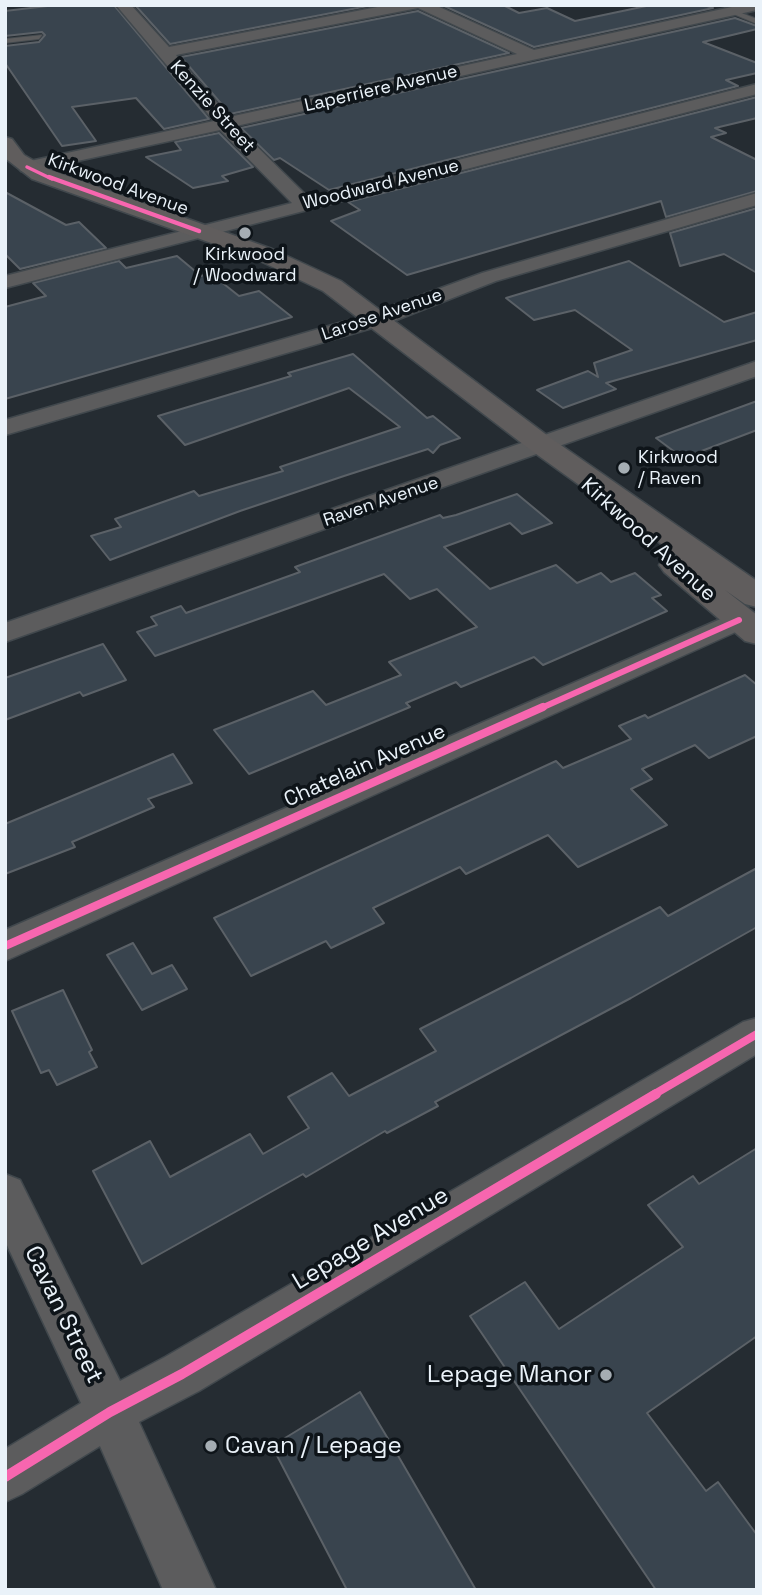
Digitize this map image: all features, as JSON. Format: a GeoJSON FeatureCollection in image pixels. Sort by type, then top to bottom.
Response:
{"type":"FeatureCollection","features":[{"type":"Feature","properties":{"kind":"main road","name":"Kirkwood Avenue"},"geometry":{"type":"LineString","coordinates":[[5,143],[14,156],[27,167],[54,180],[301,270],[332,286],[542,445],[688,577],[751,617]]}},
{"type":"Feature","properties":{"kind":"main road","name":"Laperriere Avenue"},"geometry":{"type":"LineString","coordinates":[[5,172],[27,167]]}},
{"type":"Feature","properties":{"kind":"street","name":"Kenzie Street"},"geometry":{"type":"LineString","coordinates":[[123,5],[219,114],[224,124],[305,205]]}},
{"type":"Feature","properties":{"kind":"street"},"geometry":{"type":"LineString","coordinates":[[163,53],[412,5]]}},
{"type":"Feature","properties":{"kind":"street"},"geometry":{"type":"LineString","coordinates":[[423,5],[531,55]]}},
{"type":"Feature","properties":{"kind":"street","name":"Laperriere Avenue"},"geometry":{"type":"LineString","coordinates":[[27,167],[757,6]]}},
{"type":"Feature","properties":{"kind":"street","name":"Woodward Avenue"},"geometry":{"type":"LineString","coordinates":[[5,282],[757,89]]}},
{"type":"Feature","properties":{"kind":"street","name":"Larose Avenue"},"geometry":{"type":"LineString","coordinates":[[5,428],[378,319],[489,277],[757,199]]}},
{"type":"Feature","properties":{"kind":"street","name":"Raven Avenue"},"geometry":{"type":"LineString","coordinates":[[5,633],[757,368]]}},
{"type":"Feature","properties":{"kind":"street","name":"Chatelain Avenue"},"geometry":{"type":"LineString","coordinates":[[5,946],[751,617]]}},
{"type":"Feature","properties":{"kind":"street","name":"Lepage Avenue"},"geometry":{"type":"LineString","coordinates":[[5,1477],[110,1412],[182,1374],[757,1034]]}},
{"type":"Feature","properties":{"kind":"street","name":"Cavan Street"},"geometry":{"type":"LineString","coordinates":[[5,1194],[110,1412],[190,1590]]}},
{"type":"Feature","properties":{"kind":"lane"},"geometry":{"type":"LineString","coordinates":[[734,11],[757,22]]}},
{"type":"Feature","properties":{"kind":"lane"},"geometry":{"type":"LineString","coordinates":[[5,41],[39,37]]}},
{"type":"Feature","properties":{"kind":"building"},"geometry":{"type":"Polygon","coordinates":[[[56,5],[114,5],[209,119],[164,129],[136,98],[72,107],[96,141],[62,146],[5,63],[5,46],[39,42],[45,35],[42,32],[5,36],[5,11],[56,5]]]}},
{"type":"Feature","properties":{"kind":"building"},"geometry":{"type":"Polygon","coordinates":[[[135,5],[373,5],[170,44],[135,5]]]}},
{"type":"Feature","properties":{"kind":"building"},"geometry":{"type":"Polygon","coordinates":[[[442,5],[503,5],[519,13],[547,8],[575,21],[651,5],[704,5],[713,8],[534,47],[442,5]]]}},
{"type":"Feature","properties":{"kind":"building"},"geometry":{"type":"Polygon","coordinates":[[[418,11],[509,53],[230,114],[181,57],[418,11]]]}},
{"type":"Feature","properties":{"kind":"building"},"geometry":{"type":"Polygon","coordinates":[[[735,18],[757,26],[757,29],[703,42],[757,63],[757,73],[726,80],[738,86],[329,190],[280,158],[274,160],[241,128],[735,18]]]}},
{"type":"Feature","properties":{"kind":"building"},"geometry":{"type":"Polygon","coordinates":[[[757,97],[757,118],[715,128],[726,133],[711,137],[757,160],[757,191],[666,217],[661,201],[407,275],[331,221],[360,210],[348,202],[757,97]]]}},
{"type":"Feature","properties":{"kind":"building"},"geometry":{"type":"Polygon","coordinates":[[[219,133],[253,167],[222,176],[228,181],[193,188],[146,157],[181,150],[175,142],[219,133]]]}},
{"type":"Feature","properties":{"kind":"building"},"geometry":{"type":"Polygon","coordinates":[[[5,192],[66,225],[79,222],[106,248],[20,269],[5,254],[5,192]]]}},
{"type":"Feature","properties":{"kind":"building"},"geometry":{"type":"Polygon","coordinates":[[[757,208],[757,273],[724,254],[680,266],[670,233],[757,208]]]}},
{"type":"Feature","properties":{"kind":"building"},"geometry":{"type":"Polygon","coordinates":[[[177,256],[201,276],[210,273],[239,296],[259,291],[292,317],[5,399],[5,307],[46,296],[33,283],[119,261],[126,268],[177,256]]]}},
{"type":"Feature","properties":{"kind":"building"},"geometry":{"type":"Polygon","coordinates":[[[629,261],[724,322],[757,312],[757,340],[606,383],[616,389],[563,408],[537,390],[588,371],[598,377],[594,363],[632,350],[575,310],[534,320],[506,298],[629,261]]]}},
{"type":"Feature","properties":{"kind":"building"},"geometry":{"type":"Polygon","coordinates":[[[353,354],[427,418],[433,416],[460,438],[440,445],[433,453],[428,449],[344,476],[240,511],[110,560],[91,536],[121,527],[115,519],[194,491],[199,496],[283,471],[280,467],[400,427],[349,388],[185,445],[158,416],[291,376],[288,373],[353,354]]]}},
{"type":"Feature","properties":{"kind":"building"},"geometry":{"type":"Polygon","coordinates":[[[757,401],[757,430],[683,458],[656,438],[757,401]]]}},
{"type":"Feature","properties":{"kind":"building"},"geometry":{"type":"Polygon","coordinates":[[[517,494],[552,523],[522,534],[510,523],[444,547],[490,589],[556,565],[577,583],[601,573],[611,582],[635,573],[661,595],[652,598],[667,611],[543,665],[534,657],[461,687],[456,682],[406,703],[410,707],[249,774],[214,730],[313,691],[326,705],[401,675],[389,662],[477,627],[437,589],[410,599],[384,574],[155,656],[137,632],[157,625],[151,617],[181,606],[186,613],[300,572],[295,567],[367,541],[440,515],[443,518],[456,515],[517,494]]]}},
{"type":"Feature","properties":{"kind":"building"},"geometry":{"type":"Polygon","coordinates":[[[103,644],[126,680],[83,696],[80,692],[5,720],[5,678],[103,644]]]}},
{"type":"Feature","properties":{"kind":"building"},"geometry":{"type":"Polygon","coordinates":[[[745,675],[757,685],[757,736],[709,758],[695,745],[642,769],[652,779],[631,789],[667,825],[578,867],[548,835],[466,874],[460,867],[373,908],[384,923],[331,948],[326,941],[251,976],[214,918],[556,761],[563,768],[631,739],[619,726],[645,715],[648,718],[745,675]]]}},
{"type":"Feature","properties":{"kind":"building"},"geometry":{"type":"Polygon","coordinates":[[[173,754],[192,783],[148,799],[154,807],[72,842],[75,847],[5,874],[5,824],[173,754]]]}},
{"type":"Feature","properties":{"kind":"building"},"geometry":{"type":"Polygon","coordinates":[[[757,868],[757,927],[631,998],[435,1102],[438,1106],[387,1133],[385,1131],[306,1177],[303,1174],[142,1264],[93,1171],[150,1141],[170,1177],[250,1134],[263,1154],[309,1128],[288,1097],[332,1073],[349,1096],[436,1051],[420,1029],[660,907],[668,916],[757,868]]]}},
{"type":"Feature","properties":{"kind":"building"},"geometry":{"type":"Polygon","coordinates":[[[133,943],[152,974],[172,965],[187,989],[142,1010],[107,955],[133,943]]]}},
{"type":"Feature","properties":{"kind":"building"},"geometry":{"type":"Polygon","coordinates":[[[63,990],[92,1050],[89,1052],[97,1067],[57,1085],[49,1070],[41,1073],[12,1011],[63,990]]]}},
{"type":"Feature","properties":{"kind":"building","name":"Lepage Manor"},"geometry":{"type":"Polygon","coordinates":[[[757,1148],[757,1336],[647,1413],[706,1491],[718,1482],[757,1535],[757,1590],[656,1590],[470,1316],[525,1282],[559,1329],[683,1247],[648,1205],[693,1176],[699,1184],[757,1148]]]}},
{"type":"Feature","properties":{"kind":"building"},"geometry":{"type":"Polygon","coordinates":[[[360,1392],[476,1590],[347,1590],[272,1446],[360,1392]]]}},
{"type":"Feature","properties":{"kind":"cycle path"},"geometry":{"type":"LineString","coordinates":[[27,167],[54,180],[199,231]]}},
{"type":"Feature","properties":{"kind":"cycle path"},"geometry":{"type":"LineString","coordinates":[[5,946],[739,620]]}},
{"type":"Feature","properties":{"kind":"cycle path"},"geometry":{"type":"LineString","coordinates":[[5,1477],[110,1412],[182,1374],[757,1034]]}},
{"type":"Feature","properties":{"kind":"place","name":"Kirkwood / Woodward"},"geometry":{"type":"Point","coordinates":[245,233]}},
{"type":"Feature","properties":{"kind":"place","name":"Kirkwood / Raven"},"geometry":{"type":"Point","coordinates":[624,468]}},
{"type":"Feature","properties":{"kind":"place","name":"Lepage Manor"},"geometry":{"type":"Point","coordinates":[606,1375]}},
{"type":"Feature","properties":{"kind":"place","name":"Cavan / Lepage"},"geometry":{"type":"Point","coordinates":[211,1446]}}]}
